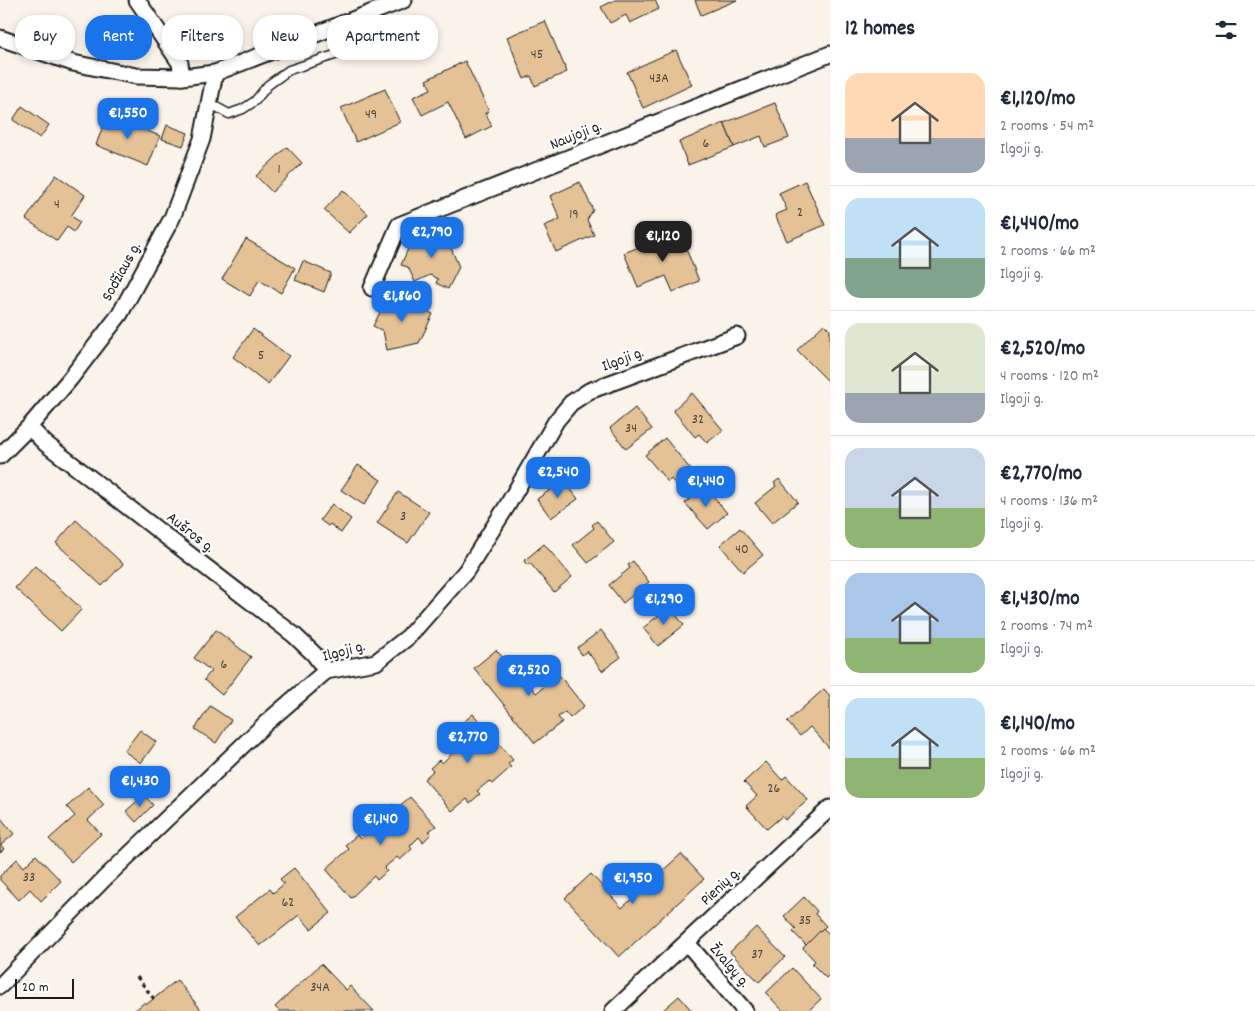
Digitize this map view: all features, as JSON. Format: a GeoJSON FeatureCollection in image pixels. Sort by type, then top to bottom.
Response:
{"type":"FeatureCollection","features":[{"type":"Feature","properties":{"kind":"street"},"geometry":{"type":"LineString","coordinates":[[137,0],[180,63],[182,77]]}},
{"type":"Feature","properties":{"kind":"street"},"geometry":{"type":"LineString","coordinates":[[0,38],[73,63],[104,70],[136,76],[182,77],[215,72],[404,0]]}},
{"type":"Feature","properties":{"kind":"street","name":"Naujoji g."},"geometry":{"type":"LineString","coordinates":[[372,288],[399,225],[830,54]]}},
{"type":"Feature","properties":{"kind":"street","name":"Sodžiaus g."},"geometry":{"type":"LineString","coordinates":[[0,456],[70,379],[124,305],[172,218],[202,139],[215,72]]}},
{"type":"Feature","properties":{"kind":"street","name":"Ilgoji g."},"geometry":{"type":"LineString","coordinates":[[0,986],[153,832],[266,723],[326,671],[376,662],[408,636],[466,571],[482,548],[556,421],[571,403],[589,391],[737,336]]}},
{"type":"Feature","properties":{"kind":"street","name":"Aušros g."},"geometry":{"type":"LineString","coordinates":[[29,426],[46,444],[294,634],[314,654],[326,671]]}},
{"type":"Feature","properties":{"kind":"street","name":"Pienių g."},"geometry":{"type":"LineString","coordinates":[[613,1011],[830,808]]}},
{"type":"Feature","properties":{"kind":"street","name":"Žvalgų g."},"geometry":{"type":"LineString","coordinates":[[687,943],[745,1011]]}},
{"type":"Feature","properties":{"kind":"lane"},"geometry":{"type":"LineString","coordinates":[[209,103],[228,114],[243,109],[255,101],[268,84],[289,70],[350,50],[360,42],[377,11]]}},
{"type":"Feature","properties":{"kind":"path"},"geometry":{"type":"LineString","coordinates":[[137,977],[154,999]]}},
{"type":"Feature","properties":{"kind":"building"},"geometry":{"type":"Polygon","coordinates":[[[615,0],[655,0],[659,9],[630,23],[626,15],[610,23],[601,7],[615,0]]]}},
{"type":"Feature","properties":{"kind":"building"},"geometry":{"type":"Polygon","coordinates":[[[695,0],[737,0],[701,15],[695,0]]]}},
{"type":"Feature","properties":{"kind":"building"},"geometry":{"type":"Polygon","coordinates":[[[545,21],[567,72],[535,86],[531,76],[524,79],[507,37],[545,21]]]}},
{"type":"Feature","properties":{"kind":"building"},"geometry":{"type":"Polygon","coordinates":[[[676,50],[692,85],[643,108],[627,72],[676,50]]]}},
{"type":"Feature","properties":{"kind":"building"},"geometry":{"type":"Polygon","coordinates":[[[465,61],[489,111],[485,113],[492,126],[466,139],[448,102],[422,115],[413,97],[431,89],[426,80],[465,61]]]}},
{"type":"Feature","properties":{"kind":"building"},"geometry":{"type":"Polygon","coordinates":[[[385,89],[400,122],[356,142],[341,108],[385,89]]]}},
{"type":"Feature","properties":{"kind":"building"},"geometry":{"type":"Polygon","coordinates":[[[775,103],[789,138],[765,147],[761,136],[734,147],[724,123],[775,103]]]}},
{"type":"Feature","properties":{"kind":"building"},"geometry":{"type":"Polygon","coordinates":[[[22,106],[49,125],[40,138],[13,120],[22,106]]]}},
{"type":"Feature","properties":{"kind":"building"},"geometry":{"type":"Polygon","coordinates":[[[107,115],[160,136],[148,166],[96,145],[107,115]]]}},
{"type":"Feature","properties":{"kind":"building"},"geometry":{"type":"Polygon","coordinates":[[[724,123],[734,147],[688,165],[679,142],[724,123]]]}},
{"type":"Feature","properties":{"kind":"building"},"geometry":{"type":"Polygon","coordinates":[[[167,125],[188,133],[183,146],[162,139],[167,125]]]}},
{"type":"Feature","properties":{"kind":"building"},"geometry":{"type":"Polygon","coordinates":[[[287,147],[302,163],[272,192],[256,176],[287,147]]]}},
{"type":"Feature","properties":{"kind":"building"},"geometry":{"type":"Polygon","coordinates":[[[56,175],[85,195],[71,216],[80,222],[74,232],[67,227],[57,241],[26,219],[56,175]]]}},
{"type":"Feature","properties":{"kind":"building"},"geometry":{"type":"Polygon","coordinates":[[[805,181],[825,225],[787,241],[775,215],[787,210],[779,193],[805,181]]]}},
{"type":"Feature","properties":{"kind":"building"},"geometry":{"type":"Polygon","coordinates":[[[580,182],[593,210],[587,220],[594,235],[556,252],[544,226],[560,219],[550,196],[580,182]]]}},
{"type":"Feature","properties":{"kind":"building"},"geometry":{"type":"Polygon","coordinates":[[[343,190],[368,214],[349,233],[324,210],[343,190]]]}},
{"type":"Feature","properties":{"kind":"building"},"geometry":{"type":"Polygon","coordinates":[[[443,229],[459,267],[448,289],[436,283],[438,279],[430,275],[415,282],[408,267],[401,265],[411,242],[443,229]]]}},
{"type":"Feature","properties":{"kind":"building"},"geometry":{"type":"Polygon","coordinates":[[[679,231],[699,281],[673,292],[666,276],[638,287],[624,253],[679,231]]]}},
{"type":"Feature","properties":{"kind":"building"},"geometry":{"type":"Polygon","coordinates":[[[246,239],[295,268],[281,293],[259,280],[250,296],[222,279],[246,239]]]}},
{"type":"Feature","properties":{"kind":"building"},"geometry":{"type":"Polygon","coordinates":[[[303,261],[331,273],[324,292],[295,280],[303,261]]]}},
{"type":"Feature","properties":{"kind":"building"},"geometry":{"type":"Polygon","coordinates":[[[390,293],[433,314],[419,343],[387,350],[383,331],[373,326],[390,293]]]}},
{"type":"Feature","properties":{"kind":"building"},"geometry":{"type":"Polygon","coordinates":[[[824,324],[830,330],[829,382],[797,350],[824,324]]]}},
{"type":"Feature","properties":{"kind":"building"},"geometry":{"type":"Polygon","coordinates":[[[253,329],[289,356],[268,384],[233,357],[253,329]]]}},
{"type":"Feature","properties":{"kind":"building"},"geometry":{"type":"Polygon","coordinates":[[[692,393],[723,430],[707,443],[699,434],[695,437],[673,410],[692,393]]]}},
{"type":"Feature","properties":{"kind":"building"},"geometry":{"type":"Polygon","coordinates":[[[635,408],[652,429],[626,449],[610,428],[635,408]]]}},
{"type":"Feature","properties":{"kind":"building"},"geometry":{"type":"Polygon","coordinates":[[[665,438],[695,475],[679,488],[671,479],[668,482],[645,455],[665,438]]]}},
{"type":"Feature","properties":{"kind":"building"},"geometry":{"type":"Polygon","coordinates":[[[358,465],[381,480],[364,505],[341,490],[358,465]]]}},
{"type":"Feature","properties":{"kind":"building"},"geometry":{"type":"Polygon","coordinates":[[[562,477],[578,499],[551,518],[537,499],[559,484],[557,481],[562,477]]]}},
{"type":"Feature","properties":{"kind":"building"},"geometry":{"type":"Polygon","coordinates":[[[779,479],[798,502],[772,523],[755,503],[776,486],[774,483],[779,479]]]}},
{"type":"Feature","properties":{"kind":"building"},"geometry":{"type":"Polygon","coordinates":[[[705,486],[727,513],[708,529],[685,503],[705,486]]]}},
{"type":"Feature","properties":{"kind":"building"},"geometry":{"type":"Polygon","coordinates":[[[398,492],[429,512],[408,543],[377,523],[398,492]]]}},
{"type":"Feature","properties":{"kind":"building"},"geometry":{"type":"Polygon","coordinates":[[[332,504],[351,519],[341,533],[330,524],[328,526],[320,520],[332,504]]]}},
{"type":"Feature","properties":{"kind":"building"},"geometry":{"type":"Polygon","coordinates":[[[76,520],[123,564],[102,586],[56,543],[76,520]]]}},
{"type":"Feature","properties":{"kind":"building"},"geometry":{"type":"Polygon","coordinates":[[[597,521],[614,542],[588,563],[573,545],[594,528],[592,525],[597,521]]]}},
{"type":"Feature","properties":{"kind":"building"},"geometry":{"type":"Polygon","coordinates":[[[740,528],[763,555],[743,572],[720,545],[740,528]]]}},
{"type":"Feature","properties":{"kind":"building"},"geometry":{"type":"Polygon","coordinates":[[[544,544],[572,577],[554,592],[530,563],[527,565],[524,561],[544,544]]]}},
{"type":"Feature","properties":{"kind":"building"},"geometry":{"type":"Polygon","coordinates":[[[633,561],[649,582],[623,603],[609,585],[630,568],[628,565],[633,561]]]}},
{"type":"Feature","properties":{"kind":"building"},"geometry":{"type":"Polygon","coordinates":[[[35,566],[82,609],[61,631],[15,588],[35,566]]]}},
{"type":"Feature","properties":{"kind":"building"},"geometry":{"type":"Polygon","coordinates":[[[667,604],[684,625],[658,646],[643,628],[664,611],[662,608],[667,604]]]}},
{"type":"Feature","properties":{"kind":"building"},"geometry":{"type":"Polygon","coordinates":[[[216,630],[251,657],[222,695],[204,680],[211,671],[194,658],[216,630]]]}},
{"type":"Feature","properties":{"kind":"building"},"geometry":{"type":"Polygon","coordinates":[[[601,630],[621,657],[602,671],[587,651],[582,655],[577,648],[601,630]]]}},
{"type":"Feature","properties":{"kind":"building"},"geometry":{"type":"Polygon","coordinates":[[[496,650],[507,662],[510,660],[536,693],[559,675],[584,706],[570,718],[565,712],[558,717],[562,722],[535,743],[474,668],[496,650]]]}},
{"type":"Feature","properties":{"kind":"building"},"geometry":{"type":"Polygon","coordinates":[[[824,689],[830,696],[830,749],[810,727],[800,736],[787,722],[824,689]]]}},
{"type":"Feature","properties":{"kind":"building"},"geometry":{"type":"Polygon","coordinates":[[[210,706],[231,720],[216,743],[195,729],[210,706]]]}},
{"type":"Feature","properties":{"kind":"building"},"geometry":{"type":"Polygon","coordinates":[[[473,714],[513,760],[508,764],[511,767],[492,784],[489,781],[477,791],[480,794],[470,803],[467,799],[452,811],[424,779],[433,771],[430,768],[439,760],[442,763],[457,749],[446,737],[473,714]]]}},
{"type":"Feature","properties":{"kind":"building"},"geometry":{"type":"Polygon","coordinates":[[[140,730],[156,742],[141,763],[124,751],[140,730]]]}},
{"type":"Feature","properties":{"kind":"building"},"geometry":{"type":"Polygon","coordinates":[[[766,762],[782,780],[786,776],[808,800],[785,820],[782,816],[767,829],[746,806],[757,796],[744,782],[766,762]]]}},
{"type":"Feature","properties":{"kind":"building"},"geometry":{"type":"Polygon","coordinates":[[[88,787],[104,805],[88,820],[101,834],[71,862],[49,839],[75,816],[67,807],[88,787]]]}},
{"type":"Feature","properties":{"kind":"building"},"geometry":{"type":"Polygon","coordinates":[[[144,795],[153,805],[136,822],[126,811],[144,795]]]}},
{"type":"Feature","properties":{"kind":"building"},"geometry":{"type":"Polygon","coordinates":[[[410,797],[436,826],[429,831],[431,834],[423,842],[419,837],[410,846],[412,849],[400,860],[397,857],[384,868],[387,871],[377,880],[374,876],[351,898],[326,869],[349,849],[345,845],[357,835],[360,839],[383,819],[380,816],[393,804],[397,808],[410,797]]]}},
{"type":"Feature","properties":{"kind":"building"},"geometry":{"type":"Polygon","coordinates":[[[0,817],[14,834],[1,845],[4,849],[0,852],[0,817]]]}},
{"type":"Feature","properties":{"kind":"building"},"geometry":{"type":"Polygon","coordinates":[[[681,854],[704,879],[619,957],[565,898],[591,874],[622,908],[681,854]]]}},
{"type":"Feature","properties":{"kind":"building"},"geometry":{"type":"Polygon","coordinates":[[[36,855],[61,881],[41,901],[30,889],[19,900],[0,880],[0,876],[17,859],[24,867],[36,855]]]}},
{"type":"Feature","properties":{"kind":"building"},"geometry":{"type":"Polygon","coordinates":[[[294,868],[331,913],[311,929],[299,915],[260,946],[235,917],[270,889],[273,893],[284,884],[280,879],[294,868]]]}},
{"type":"Feature","properties":{"kind":"building"},"geometry":{"type":"Polygon","coordinates":[[[804,897],[817,911],[815,914],[826,926],[806,945],[793,932],[796,929],[784,916],[804,897]]]}},
{"type":"Feature","properties":{"kind":"building"},"geometry":{"type":"Polygon","coordinates":[[[756,927],[785,957],[759,982],[730,952],[756,927]]]}},
{"type":"Feature","properties":{"kind":"building"},"geometry":{"type":"Polygon","coordinates":[[[823,928],[830,935],[830,974],[826,978],[812,964],[815,961],[803,948],[823,928]]]}},
{"type":"Feature","properties":{"kind":"building"},"geometry":{"type":"Polygon","coordinates":[[[321,964],[346,990],[350,986],[374,1011],[279,1011],[275,1007],[321,964]]]}},
{"type":"Feature","properties":{"kind":"building"},"geometry":{"type":"Polygon","coordinates":[[[792,968],[821,999],[808,1011],[783,1011],[766,993],[792,968]]]}},
{"type":"Feature","properties":{"kind":"building"},"geometry":{"type":"Polygon","coordinates":[[[177,980],[202,1011],[134,1011],[145,1002],[147,1004],[177,980]]]}},
{"type":"Feature","properties":{"kind":"building"},"geometry":{"type":"Polygon","coordinates":[[[679,996],[692,1011],[662,1011],[679,996]]]}}]}
